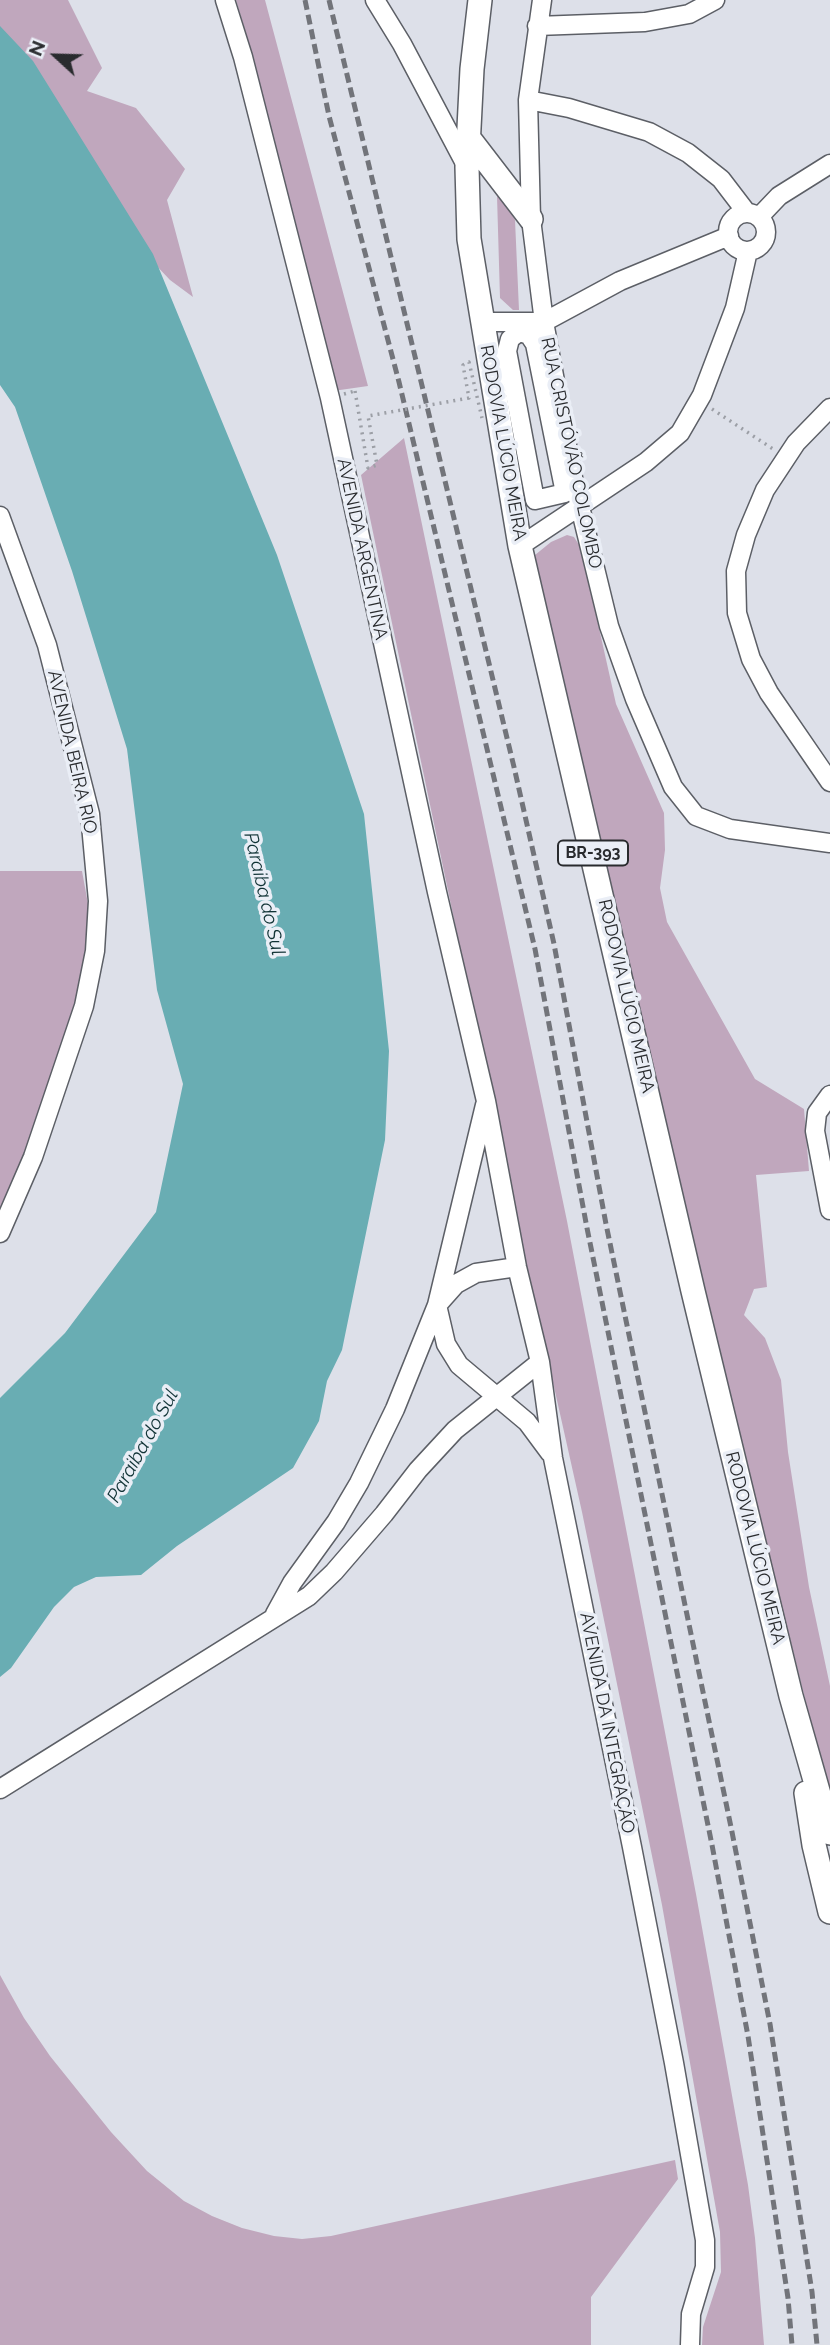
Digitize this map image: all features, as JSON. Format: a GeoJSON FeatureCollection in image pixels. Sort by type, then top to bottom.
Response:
{"type":"FeatureCollection","features":[{"type":"Feature","properties":{"kind":"main road","name":"RODOVIA LÚCIO MEIRA"},"geometry":{"type":"LineString","coordinates":[[480,0],[468,136],[469,239],[520,545],[693,1291],[791,1696],[830,1833]]}},
{"type":"Feature","properties":{"kind":"main road"},"geometry":{"type":"LineString","coordinates":[[468,136],[531,219]]}},
{"type":"Feature","properties":{"kind":"main road","name":"RODOVIA LÚCIO MEIRA"},"geometry":{"type":"LineString","coordinates":[[791,1696],[814,1845],[830,1912]]}},
{"type":"Feature","properties":{"kind":"street","name":"AVENIDA ARGENTINA"},"geometry":{"type":"LineString","coordinates":[[225,0],[243,57],[330,398],[431,866],[486,1101]]}},
{"type":"Feature","properties":{"kind":"street"},"geometry":{"type":"LineString","coordinates":[[375,0],[402,44],[467,167]]}},
{"type":"Feature","properties":{"kind":"street","name":"RUA CRISTÓVÃO COLOMBO"},"geometry":{"type":"LineString","coordinates":[[542,0],[528,100],[531,219],[544,322],[578,508],[609,626],[635,699],[673,787],[696,816],[730,829],[830,843]]}},
{"type":"Feature","properties":{"kind":"street"},"geometry":{"type":"LineString","coordinates":[[537,26],[645,22],[689,14],[715,0]]}},
{"type":"Feature","properties":{"kind":"street"},"geometry":{"type":"LineString","coordinates":[[528,100],[605,118],[659,137],[688,153],[721,179],[753,215],[766,228],[764,241],[748,251],[736,247],[729,236],[729,229],[735,218],[753,215],[830,164]]}},
{"type":"Feature","properties":{"kind":"street"},"geometry":{"type":"LineString","coordinates":[[483,322],[544,322],[620,281],[729,236]]}},
{"type":"Feature","properties":{"kind":"street"},"geometry":{"type":"LineString","coordinates":[[520,545],[646,462],[680,433],[699,400],[735,308],[748,251]]}},
{"type":"Feature","properties":{"kind":"street"},"geometry":{"type":"LineString","coordinates":[[519,332],[529,335],[535,344],[565,493],[535,500],[507,351],[510,339],[519,332]]}},
{"type":"Feature","properties":{"kind":"street"},"geometry":{"type":"LineString","coordinates":[[830,408],[796,443],[765,490],[746,535],[736,571],[737,613],[751,659],[769,693],[830,782]]}},
{"type":"Feature","properties":{"kind":"street","name":"AVENIDA BEIRA RIO"},"geometry":{"type":"LineString","coordinates":[[0,516],[47,645],[90,814],[98,901],[95,951],[84,1006],[33,1157],[0,1233]]}},
{"type":"Feature","properties":{"kind":"street"},"geometry":{"type":"LineString","coordinates":[[830,1095],[817,1113],[815,1131],[830,1210]]}},
{"type":"Feature","properties":{"kind":"street","name":"AVENIDA DA INTEGRAÇÃO"},"geometry":{"type":"LineString","coordinates":[[486,1101],[517,1268],[540,1362],[553,1458],[658,1982],[705,2240],[705,2267],[691,2314],[690,2345]]}},
{"type":"Feature","properties":{"kind":"street"},"geometry":{"type":"LineString","coordinates":[[273,1617],[292,1583],[336,1522],[359,1483],[395,1409],[438,1305],[486,1101]]}},
{"type":"Feature","properties":{"kind":"street"},"geometry":{"type":"LineString","coordinates":[[438,1305],[456,1284],[476,1273],[517,1268]]}},
{"type":"Feature","properties":{"kind":"street"},"geometry":{"type":"LineString","coordinates":[[438,1305],[446,1344],[459,1365],[532,1427],[553,1458]]}},
{"type":"Feature","properties":{"kind":"street"},"geometry":{"type":"LineString","coordinates":[[0,1788],[309,1596],[334,1572],[418,1469],[455,1430],[540,1362]]}},
{"type":"Feature","properties":{"kind":"path"},"geometry":{"type":"LineString","coordinates":[[355,391],[368,468],[377,466],[368,416],[469,398],[463,365],[470,362],[482,418]]}},
{"type":"Feature","properties":{"kind":"path"},"geometry":{"type":"LineString","coordinates":[[699,400],[786,458]]}},
{"type":"Feature","properties":{"kind":"shaded area"},"geometry":{"type":"Polygon","coordinates":[[[0,0],[68,0],[102,68],[87,91],[136,108],[185,169],[167,200],[193,297],[170,280],[0,100],[0,0]]]}},
{"type":"Feature","properties":{"kind":"shaded area"},"geometry":{"type":"Polygon","coordinates":[[[236,0],[265,0],[368,386],[333,391],[254,61],[236,0]]]}},
{"type":"Feature","properties":{"kind":"shaded area"},"geometry":{"type":"Polygon","coordinates":[[[497,196],[515,220],[519,310],[513,310],[500,298],[497,196]]]}},
{"type":"Feature","properties":{"kind":"shaded area"},"geometry":{"type":"Polygon","coordinates":[[[404,438],[567,1221],[696,1894],[748,2185],[764,2345],[702,2345],[703,2327],[721,2272],[720,2232],[662,1905],[582,1512],[522,1244],[361,475],[404,438]]]}},
{"type":"Feature","properties":{"kind":"shaded area"},"geometry":{"type":"Polygon","coordinates":[[[567,535],[574,537],[581,548],[616,704],[664,813],[665,850],[660,888],[667,922],[755,1079],[804,1109],[809,1171],[756,1175],[767,1287],[754,1289],[744,1315],[765,1338],[781,1380],[788,1452],[809,1587],[830,1686],[830,1799],[725,1378],[542,593],[535,555],[551,542],[567,535]]]}},
{"type":"Feature","properties":{"kind":"shaded area"},"geometry":{"type":"Polygon","coordinates":[[[0,871],[82,871],[88,904],[88,962],[42,1108],[0,1214],[0,871]]]}},
{"type":"Feature","properties":{"kind":"shaded area"},"geometry":{"type":"Polygon","coordinates":[[[0,1975],[24,2018],[50,2056],[111,2132],[147,2171],[184,2201],[242,2228],[302,2239],[331,2236],[675,2160],[678,2179],[591,2297],[591,2345],[0,2345],[0,1975]]]}},
{"type":"Feature","properties":{"kind":"water","name":"Paraiba do Sul"},"geometry":{"type":"Polygon","coordinates":[[[0,26],[33,61],[153,254],[277,555],[364,814],[389,1051],[385,1140],[342,1350],[327,1381],[319,1421],[293,1468],[177,1546],[141,1575],[96,1577],[74,1587],[54,1607],[11,1668],[0,1677],[0,1398],[65,1333],[156,1212],[183,1084],[157,990],[127,749],[72,571],[15,407],[0,385],[0,26]]]}},
{"type":"Feature","properties":{"kind":"railway"},"geometry":{"type":"LineString","coordinates":[[305,0],[329,116],[399,382],[535,949],[587,1228],[748,2036],[788,2298],[792,2345]]}},
{"type":"Feature","properties":{"kind":"railway"},"geometry":{"type":"LineString","coordinates":[[329,0],[514,767],[554,944],[606,1224],[770,2024],[812,2292],[817,2345]]}}]}
